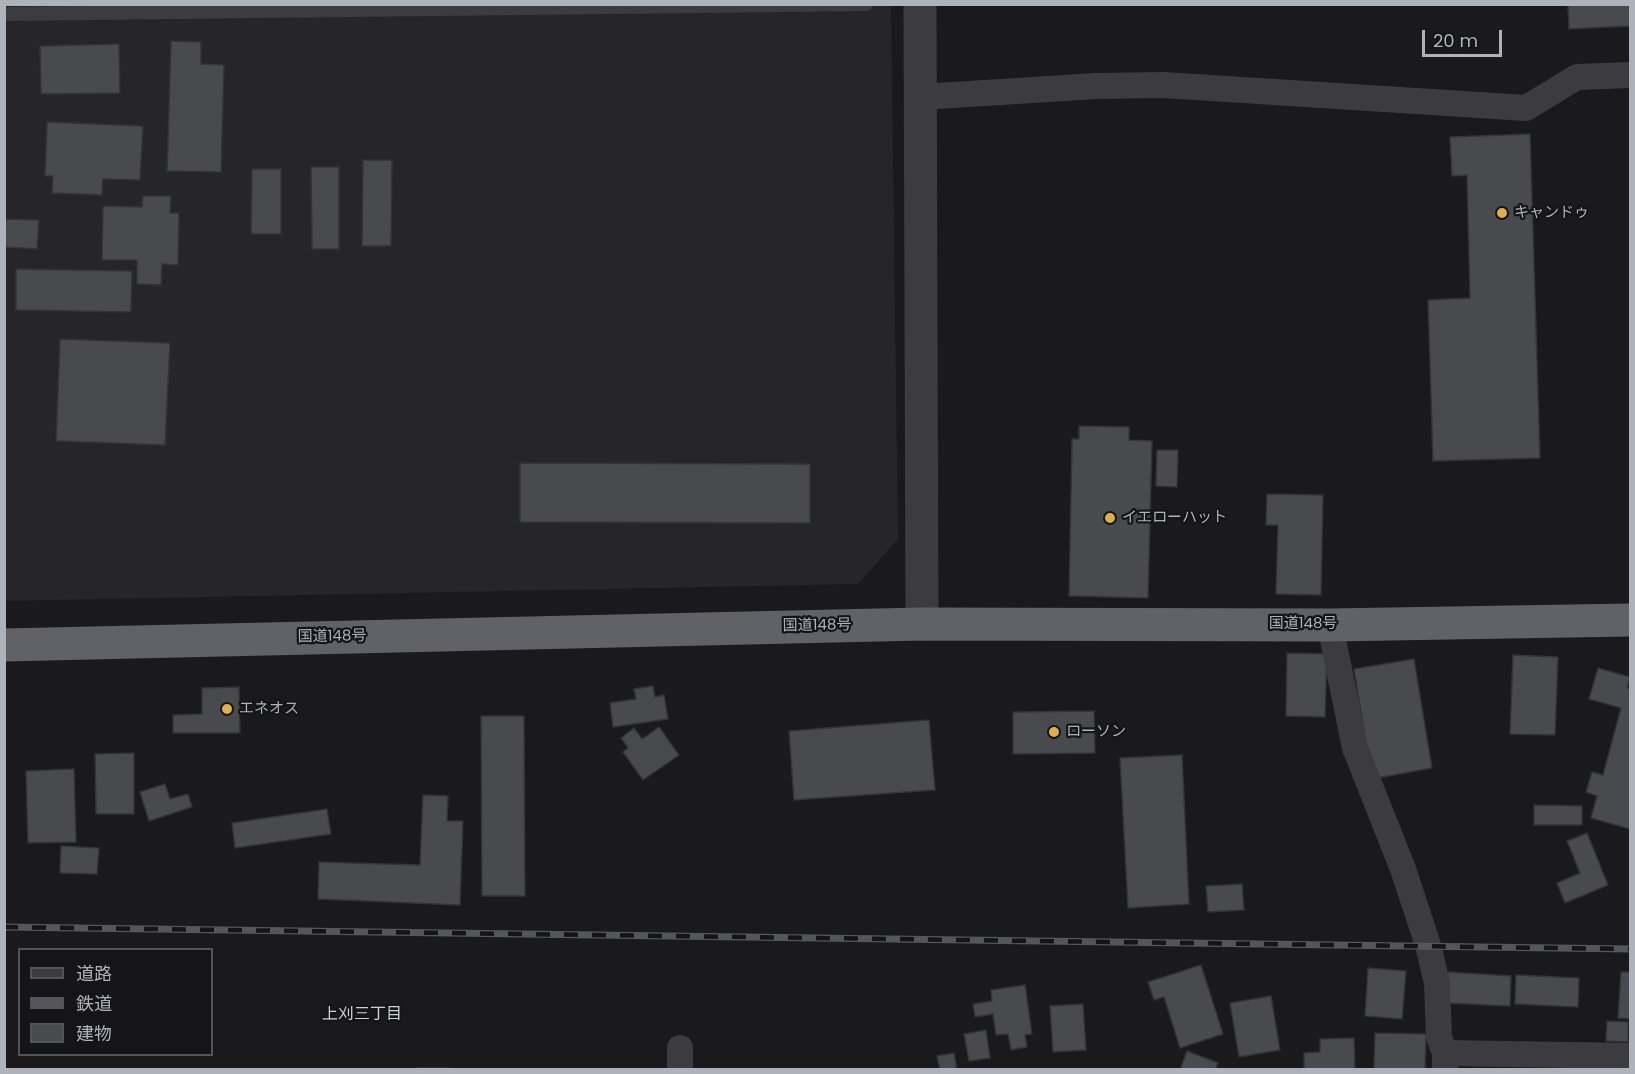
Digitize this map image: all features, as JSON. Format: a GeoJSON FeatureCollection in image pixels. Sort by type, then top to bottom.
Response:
{"type":"FeatureCollection","features":[{"type":"Feature","properties":{"kind":"highway","name":"国道148号"},"geometry":{"type":"LineString","coordinates":[[4,645],[922,624],[1330,625],[1630,620]]}},
{"type":"Feature","properties":{"kind":"street"},"geometry":{"type":"LineString","coordinates":[[920,4],[922,624]]}},
{"type":"Feature","properties":{"kind":"street"},"geometry":{"type":"LineString","coordinates":[[921,97],[1096,86],[1164,85],[1526,108],[1577,77],[1630,75]]}},
{"type":"Feature","properties":{"kind":"street"},"geometry":{"type":"LineString","coordinates":[[1330,625],[1354,748],[1403,869],[1428,945],[1437,983],[1439,1037],[1445,1061],[1630,1056]]}},
{"type":"Feature","properties":{"kind":"lane"},"geometry":{"type":"LineString","coordinates":[[4,14],[297,8],[866,4]]}},
{"type":"Feature","properties":{"kind":"shaded area"},"geometry":{"type":"Polygon","coordinates":[[[4,5],[891,5],[898,539],[858,584],[5,601],[4,5]]]}},
{"type":"Feature","properties":{"kind":"building"},"geometry":{"type":"Polygon","coordinates":[[[1568,4],[1630,4],[1630,26],[1569,29],[1568,4]]]}},
{"type":"Feature","properties":{"kind":"building"},"geometry":{"type":"Polygon","coordinates":[[[171,41],[201,42],[201,64],[224,65],[221,172],[167,171],[171,41]]]}},
{"type":"Feature","properties":{"kind":"building"},"geometry":{"type":"Polygon","coordinates":[[[119,44],[120,93],[41,94],[40,46],[119,44]]]}},
{"type":"Feature","properties":{"kind":"building"},"geometry":{"type":"Polygon","coordinates":[[[47,122],[143,126],[140,180],[103,179],[102,195],[52,193],[53,176],[45,176],[47,122]]]}},
{"type":"Feature","properties":{"kind":"building"},"geometry":{"type":"Polygon","coordinates":[[[1530,134],[1540,458],[1433,461],[1428,300],[1470,298],[1467,175],[1452,176],[1450,137],[1530,134]]]}},
{"type":"Feature","properties":{"kind":"building"},"geometry":{"type":"Polygon","coordinates":[[[363,160],[392,160],[391,246],[362,246],[363,160]]]}},
{"type":"Feature","properties":{"kind":"building"},"geometry":{"type":"Polygon","coordinates":[[[311,167],[339,167],[339,249],[312,249],[311,167]]]}},
{"type":"Feature","properties":{"kind":"building"},"geometry":{"type":"Polygon","coordinates":[[[252,169],[281,169],[281,234],[251,234],[252,169]]]}},
{"type":"Feature","properties":{"kind":"building"},"geometry":{"type":"Polygon","coordinates":[[[143,196],[171,196],[170,213],[179,213],[178,265],[162,264],[161,285],[137,284],[137,260],[102,260],[103,206],[142,207],[143,196]]]}},
{"type":"Feature","properties":{"kind":"building"},"geometry":{"type":"Polygon","coordinates":[[[6,219],[39,220],[37,249],[4,247],[6,219]]]}},
{"type":"Feature","properties":{"kind":"building"},"geometry":{"type":"Polygon","coordinates":[[[16,269],[132,271],[131,312],[16,310],[16,269]]]}},
{"type":"Feature","properties":{"kind":"building"},"geometry":{"type":"Polygon","coordinates":[[[60,339],[170,343],[165,445],[56,441],[60,339]]]}},
{"type":"Feature","properties":{"kind":"building","name":"イエローハット"},"geometry":{"type":"Polygon","coordinates":[[[1079,426],[1129,427],[1129,440],[1152,441],[1148,598],[1069,596],[1072,439],[1079,439],[1079,426]]]}},
{"type":"Feature","properties":{"kind":"building"},"geometry":{"type":"Polygon","coordinates":[[[1157,450],[1178,450],[1177,487],[1156,486],[1157,450]]]}},
{"type":"Feature","properties":{"kind":"building"},"geometry":{"type":"Polygon","coordinates":[[[520,463],[810,464],[810,523],[520,522],[520,463]]]}},
{"type":"Feature","properties":{"kind":"building"},"geometry":{"type":"Polygon","coordinates":[[[1267,494],[1323,495],[1321,595],[1276,594],[1278,525],[1266,525],[1267,494]]]}},
{"type":"Feature","properties":{"kind":"building"},"geometry":{"type":"Polygon","coordinates":[[[1287,653],[1327,654],[1325,717],[1286,716],[1287,653]]]}},
{"type":"Feature","properties":{"kind":"building"},"geometry":{"type":"Polygon","coordinates":[[[1513,655],[1558,657],[1555,735],[1510,734],[1513,655]]]}},
{"type":"Feature","properties":{"kind":"building"},"geometry":{"type":"Polygon","coordinates":[[[1414,659],[1432,768],[1372,779],[1354,669],[1414,659]]]}},
{"type":"Feature","properties":{"kind":"building"},"geometry":{"type":"Polygon","coordinates":[[[1598,668],[1630,677],[1627,688],[1630,689],[1630,829],[1591,818],[1597,796],[1586,792],[1592,772],[1603,775],[1621,708],[1589,699],[1598,668]]]}},
{"type":"Feature","properties":{"kind":"building"},"geometry":{"type":"Polygon","coordinates":[[[653,686],[655,697],[664,695],[668,719],[613,727],[610,703],[636,699],[634,689],[653,686]]]}},
{"type":"Feature","properties":{"kind":"building"},"geometry":{"type":"Polygon","coordinates":[[[239,687],[240,733],[173,733],[173,715],[202,714],[202,688],[239,687]]]}},
{"type":"Feature","properties":{"kind":"building","name":"ローソン"},"geometry":{"type":"Polygon","coordinates":[[[1094,711],[1095,753],[1013,754],[1013,712],[1094,711]]]}},
{"type":"Feature","properties":{"kind":"building"},"geometry":{"type":"Polygon","coordinates":[[[481,716],[524,716],[525,896],[482,896],[481,716]]]}},
{"type":"Feature","properties":{"kind":"building"},"geometry":{"type":"Polygon","coordinates":[[[929,720],[935,790],[794,800],[789,731],[929,720]]]}},
{"type":"Feature","properties":{"kind":"building"},"geometry":{"type":"Polygon","coordinates":[[[659,727],[679,755],[643,780],[623,752],[628,748],[621,738],[634,728],[642,739],[659,727]]]}},
{"type":"Feature","properties":{"kind":"building"},"geometry":{"type":"Polygon","coordinates":[[[134,753],[134,814],[96,814],[95,754],[134,753]]]}},
{"type":"Feature","properties":{"kind":"building"},"geometry":{"type":"Polygon","coordinates":[[[1182,755],[1189,904],[1128,908],[1120,758],[1182,755]]]}},
{"type":"Feature","properties":{"kind":"building"},"geometry":{"type":"Polygon","coordinates":[[[74,769],[76,842],[28,843],[26,771],[74,769]]]}},
{"type":"Feature","properties":{"kind":"building"},"geometry":{"type":"Polygon","coordinates":[[[165,784],[170,799],[188,794],[192,807],[149,821],[140,792],[165,784]]]}},
{"type":"Feature","properties":{"kind":"building"},"geometry":{"type":"Polygon","coordinates":[[[423,795],[448,796],[447,821],[463,821],[460,905],[318,899],[319,862],[420,865],[423,795]]]}},
{"type":"Feature","properties":{"kind":"building"},"geometry":{"type":"Polygon","coordinates":[[[1534,805],[1582,806],[1582,825],[1534,825],[1534,805]]]}},
{"type":"Feature","properties":{"kind":"building"},"geometry":{"type":"Polygon","coordinates":[[[327,809],[331,834],[235,848],[232,823],[327,809]]]}},
{"type":"Feature","properties":{"kind":"building"},"geometry":{"type":"Polygon","coordinates":[[[1587,833],[1608,885],[1565,903],[1557,883],[1580,873],[1567,841],[1587,833]]]}},
{"type":"Feature","properties":{"kind":"building"},"geometry":{"type":"Polygon","coordinates":[[[61,846],[99,848],[97,874],[60,873],[61,846]]]}},
{"type":"Feature","properties":{"kind":"building"},"geometry":{"type":"Polygon","coordinates":[[[1242,884],[1244,910],[1208,912],[1206,886],[1242,884]]]}},
{"type":"Feature","properties":{"kind":"building"},"geometry":{"type":"Polygon","coordinates":[[[1201,965],[1223,1034],[1180,1048],[1164,997],[1154,1000],[1148,982],[1201,965]]]}},
{"type":"Feature","properties":{"kind":"building"},"geometry":{"type":"Polygon","coordinates":[[[1368,968],[1406,971],[1402,1019],[1365,1016],[1368,968]]]}},
{"type":"Feature","properties":{"kind":"building"},"geometry":{"type":"Polygon","coordinates":[[[1448,972],[1511,976],[1510,1006],[1446,1003],[1448,972]]]}},
{"type":"Feature","properties":{"kind":"building"},"geometry":{"type":"Polygon","coordinates":[[[1621,972],[1630,972],[1630,1019],[1618,1018],[1621,972]]]}},
{"type":"Feature","properties":{"kind":"building"},"geometry":{"type":"Polygon","coordinates":[[[1516,975],[1579,978],[1578,1007],[1515,1004],[1516,975]]]}},
{"type":"Feature","properties":{"kind":"building"},"geometry":{"type":"Polygon","coordinates":[[[1025,985],[1032,1034],[1025,1035],[1027,1047],[1011,1050],[1008,1034],[996,1035],[993,1014],[975,1017],[973,1004],[992,1001],[991,990],[1025,985]]]}},
{"type":"Feature","properties":{"kind":"building"},"geometry":{"type":"Polygon","coordinates":[[[1271,996],[1280,1050],[1239,1057],[1230,1003],[1271,996]]]}},
{"type":"Feature","properties":{"kind":"building"},"geometry":{"type":"Polygon","coordinates":[[[1083,1004],[1086,1050],[1053,1052],[1050,1006],[1083,1004]]]}},
{"type":"Feature","properties":{"kind":"building"},"geometry":{"type":"Polygon","coordinates":[[[1607,1021],[1628,1022],[1628,1042],[1606,1041],[1607,1021]]]}},
{"type":"Feature","properties":{"kind":"building"},"geometry":{"type":"Polygon","coordinates":[[[986,1030],[990,1058],[969,1061],[964,1034],[986,1030]]]}},
{"type":"Feature","properties":{"kind":"building"},"geometry":{"type":"Polygon","coordinates":[[[1375,1033],[1426,1034],[1425,1070],[1374,1070],[1375,1033]]]}},
{"type":"Feature","properties":{"kind":"building"},"geometry":{"type":"Polygon","coordinates":[[[1354,1038],[1355,1070],[1304,1070],[1304,1053],[1320,1052],[1320,1039],[1354,1038]]]}},
{"type":"Feature","properties":{"kind":"building"},"geometry":{"type":"Polygon","coordinates":[[[1187,1051],[1218,1063],[1215,1070],[1180,1070],[1187,1051]]]}},
{"type":"Feature","properties":{"kind":"building"},"geometry":{"type":"Polygon","coordinates":[[[954,1053],[957,1070],[940,1070],[937,1056],[954,1053]]]}},
{"type":"Feature","properties":{"kind":"building"},"geometry":{"type":"Polygon","coordinates":[[[417,1068],[451,1068],[451,1070],[417,1070],[417,1068]]]}},
{"type":"Feature","properties":{"kind":"railway"},"geometry":{"type":"LineString","coordinates":[[4,927],[1630,949]]}},
{"type":"Feature","properties":{"kind":"place","name":"キャンドゥ"},"geometry":{"type":"Point","coordinates":[1502,213]}},
{"type":"Feature","properties":{"kind":"place","name":"イエローハット"},"geometry":{"type":"Point","coordinates":[1110,518]}},
{"type":"Feature","properties":{"kind":"place","name":"エネオス"},"geometry":{"type":"Point","coordinates":[227,709]}},
{"type":"Feature","properties":{"kind":"place","name":"ローソン"},"geometry":{"type":"Point","coordinates":[1054,732]}},
{"type":"Feature","properties":{"kind":"district","name":"上刈三丁目"},"geometry":{"type":"Point","coordinates":[362,1015]}}]}
